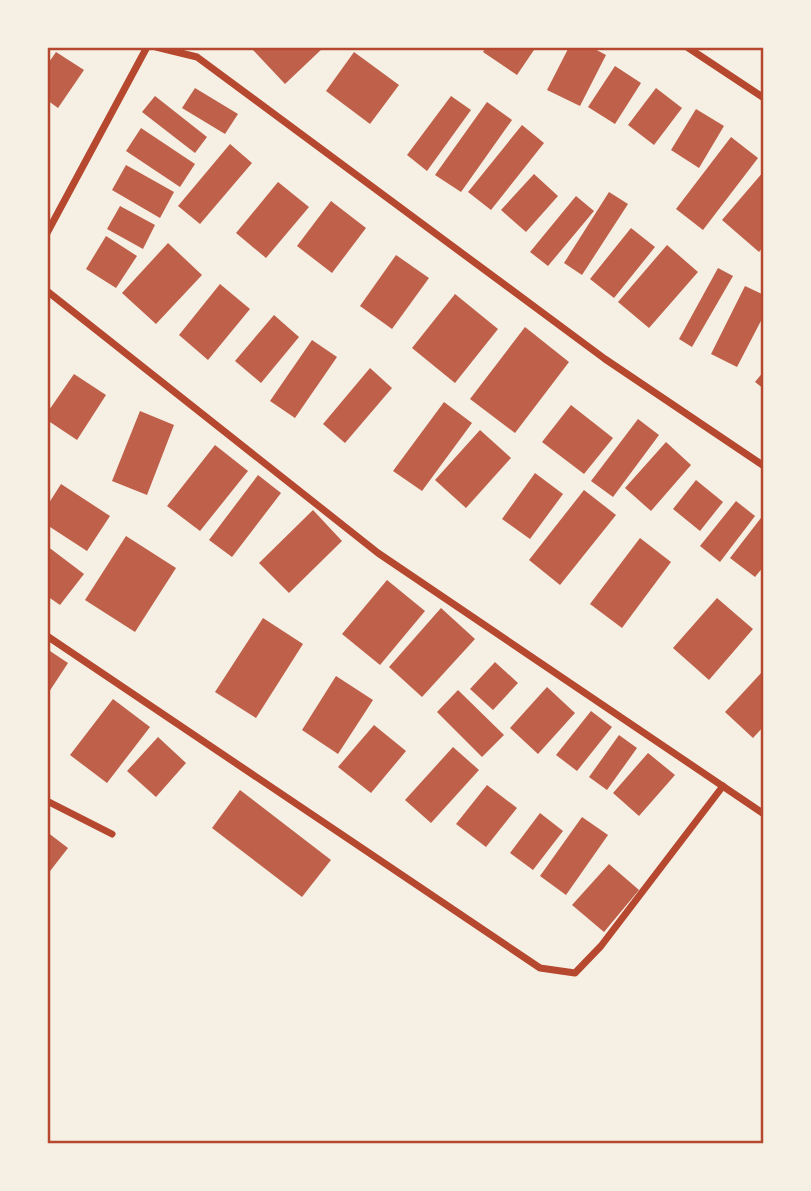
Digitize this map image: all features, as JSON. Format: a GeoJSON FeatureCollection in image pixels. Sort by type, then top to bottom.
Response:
{"type":"FeatureCollection","features":[{"type":"Feature","properties":{"kind":"street"},"geometry":{"type":"LineString","coordinates":[[47,233],[147,47]]}},
{"type":"Feature","properties":{"kind":"street"},"geometry":{"type":"LineString","coordinates":[[156,47],[197,57],[606,359],[764,466]]}},
{"type":"Feature","properties":{"kind":"street"},"geometry":{"type":"LineString","coordinates":[[687,47],[764,97]]}},
{"type":"Feature","properties":{"kind":"street"},"geometry":{"type":"LineString","coordinates":[[47,291],[378,553],[764,814]]}},
{"type":"Feature","properties":{"kind":"street"},"geometry":{"type":"LineString","coordinates":[[47,636],[540,968],[575,973],[601,946],[723,786]]}},
{"type":"Feature","properties":{"kind":"street"},"geometry":{"type":"LineString","coordinates":[[47,802],[112,834]]}},
{"type":"Feature","properties":{"kind":"building"},"geometry":{"type":"Polygon","coordinates":[[[256,47],[324,47],[285,84],[253,50],[256,47]]]}},
{"type":"Feature","properties":{"kind":"building"},"geometry":{"type":"Polygon","coordinates":[[[486,47],[536,47],[517,75],[483,52],[486,47]]]}},
{"type":"Feature","properties":{"kind":"building"},"geometry":{"type":"Polygon","coordinates":[[[569,47],[591,47],[606,55],[580,106],[547,90],[569,47]]]}},
{"type":"Feature","properties":{"kind":"building"},"geometry":{"type":"Polygon","coordinates":[[[56,52],[84,70],[58,108],[47,100],[47,65],[56,52]]]}},
{"type":"Feature","properties":{"kind":"building"},"geometry":{"type":"Polygon","coordinates":[[[354,52],[399,85],[370,124],[326,91],[354,52]]]}},
{"type":"Feature","properties":{"kind":"building"},"geometry":{"type":"Polygon","coordinates":[[[615,66],[641,83],[615,124],[588,107],[615,66]]]}},
{"type":"Feature","properties":{"kind":"building"},"geometry":{"type":"Polygon","coordinates":[[[195,88],[238,114],[225,134],[182,108],[195,88]]]}},
{"type":"Feature","properties":{"kind":"building"},"geometry":{"type":"Polygon","coordinates":[[[656,88],[682,108],[654,145],[628,125],[656,88]]]}},
{"type":"Feature","properties":{"kind":"building"},"geometry":{"type":"Polygon","coordinates":[[[155,96],[207,137],[195,153],[142,112],[155,96]]]}},
{"type":"Feature","properties":{"kind":"building"},"geometry":{"type":"Polygon","coordinates":[[[451,96],[471,110],[427,171],[407,155],[451,96]]]}},
{"type":"Feature","properties":{"kind":"building"},"geometry":{"type":"Polygon","coordinates":[[[487,102],[512,120],[461,192],[435,175],[487,102]]]}},
{"type":"Feature","properties":{"kind":"building"},"geometry":{"type":"Polygon","coordinates":[[[696,109],[724,126],[699,168],[671,150],[696,109]]]}},
{"type":"Feature","properties":{"kind":"building"},"geometry":{"type":"Polygon","coordinates":[[[522,125],[544,143],[491,210],[468,192],[522,125]]]}},
{"type":"Feature","properties":{"kind":"building"},"geometry":{"type":"Polygon","coordinates":[[[141,128],[195,164],[180,187],[126,151],[141,128]]]}},
{"type":"Feature","properties":{"kind":"building"},"geometry":{"type":"Polygon","coordinates":[[[731,137],[758,158],[703,230],[676,209],[731,137]]]}},
{"type":"Feature","properties":{"kind":"building"},"geometry":{"type":"Polygon","coordinates":[[[230,144],[252,163],[200,224],[178,206],[230,144]]]}},
{"type":"Feature","properties":{"kind":"building"},"geometry":{"type":"Polygon","coordinates":[[[126,165],[174,192],[160,218],[112,190],[126,165]]]}},
{"type":"Feature","properties":{"kind":"building"},"geometry":{"type":"Polygon","coordinates":[[[764,171],[764,246],[759,252],[722,220],[764,171]]]}},
{"type":"Feature","properties":{"kind":"building"},"geometry":{"type":"Polygon","coordinates":[[[534,174],[558,196],[526,232],[501,210],[534,174]]]}},
{"type":"Feature","properties":{"kind":"building"},"geometry":{"type":"Polygon","coordinates":[[[278,182],[309,207],[266,258],[236,233],[278,182]]]}},
{"type":"Feature","properties":{"kind":"building"},"geometry":{"type":"Polygon","coordinates":[[[609,192],[628,204],[582,275],[564,263],[609,192]]]}},
{"type":"Feature","properties":{"kind":"building"},"geometry":{"type":"Polygon","coordinates":[[[576,196],[594,211],[548,266],[530,252],[576,196]]]}},
{"type":"Feature","properties":{"kind":"building"},"geometry":{"type":"Polygon","coordinates":[[[331,201],[366,228],[332,273],[297,246],[331,201]]]}},
{"type":"Feature","properties":{"kind":"building"},"geometry":{"type":"Polygon","coordinates":[[[120,206],[155,225],[143,249],[107,229],[120,206]]]}},
{"type":"Feature","properties":{"kind":"building"},"geometry":{"type":"Polygon","coordinates":[[[631,228],[655,247],[614,298],[590,279],[631,228]]]}},
{"type":"Feature","properties":{"kind":"building"},"geometry":{"type":"Polygon","coordinates":[[[106,236],[137,256],[116,288],[86,269],[106,236]]]}},
{"type":"Feature","properties":{"kind":"building"},"geometry":{"type":"Polygon","coordinates":[[[168,243],[202,275],[156,324],[122,293],[168,243]]]}},
{"type":"Feature","properties":{"kind":"building"},"geometry":{"type":"Polygon","coordinates":[[[667,245],[698,272],[649,328],[618,302],[667,245]]]}},
{"type":"Feature","properties":{"kind":"building"},"geometry":{"type":"Polygon","coordinates":[[[396,255],[429,278],[392,329],[360,306],[396,255]]]}},
{"type":"Feature","properties":{"kind":"building"},"geometry":{"type":"Polygon","coordinates":[[[718,268],[733,276],[692,347],[679,339],[718,268]]]}},
{"type":"Feature","properties":{"kind":"building"},"geometry":{"type":"Polygon","coordinates":[[[220,284],[250,309],[208,360],[179,335],[220,284]]]}},
{"type":"Feature","properties":{"kind":"building"},"geometry":{"type":"Polygon","coordinates":[[[745,286],[764,295],[764,315],[737,367],[711,354],[745,286]]]}},
{"type":"Feature","properties":{"kind":"building"},"geometry":{"type":"Polygon","coordinates":[[[455,294],[498,329],[455,383],[412,348],[455,294]]]}},
{"type":"Feature","properties":{"kind":"building"},"geometry":{"type":"Polygon","coordinates":[[[274,315],[299,337],[261,383],[235,361],[274,315]]]}},
{"type":"Feature","properties":{"kind":"building"},"geometry":{"type":"Polygon","coordinates":[[[525,327],[569,362],[515,433],[470,399],[525,327]]]}},
{"type":"Feature","properties":{"kind":"building"},"geometry":{"type":"Polygon","coordinates":[[[312,340],[337,357],[295,418],[270,401],[312,340]]]}},
{"type":"Feature","properties":{"kind":"building"},"geometry":{"type":"Polygon","coordinates":[[[370,368],[392,388],[345,443],[323,424],[370,368]]]}},
{"type":"Feature","properties":{"kind":"building"},"geometry":{"type":"Polygon","coordinates":[[[764,371],[764,389],[755,382],[764,371]]]}},
{"type":"Feature","properties":{"kind":"building"},"geometry":{"type":"Polygon","coordinates":[[[74,374],[106,395],[77,440],[47,420],[47,413],[74,374]]]}},
{"type":"Feature","properties":{"kind":"building"},"geometry":{"type":"Polygon","coordinates":[[[444,402],[472,423],[422,491],[393,471],[444,402]]]}},
{"type":"Feature","properties":{"kind":"building"},"geometry":{"type":"Polygon","coordinates":[[[571,405],[613,438],[584,474],[542,442],[571,405]]]}},
{"type":"Feature","properties":{"kind":"building"},"geometry":{"type":"Polygon","coordinates":[[[140,411],[174,425],[147,495],[112,481],[140,411]]]}},
{"type":"Feature","properties":{"kind":"building"},"geometry":{"type":"Polygon","coordinates":[[[638,419],[659,435],[613,497],[591,481],[638,419]]]}},
{"type":"Feature","properties":{"kind":"building"},"geometry":{"type":"Polygon","coordinates":[[[480,430],[511,458],[466,508],[435,480],[480,430]]]}},
{"type":"Feature","properties":{"kind":"building"},"geometry":{"type":"Polygon","coordinates":[[[666,442],[691,465],[651,511],[625,488],[666,442]]]}},
{"type":"Feature","properties":{"kind":"building"},"geometry":{"type":"Polygon","coordinates":[[[215,445],[248,471],[200,531],[167,506],[215,445]]]}},
{"type":"Feature","properties":{"kind":"building"},"geometry":{"type":"Polygon","coordinates":[[[535,473],[563,494],[530,539],[502,519],[535,473]]]}},
{"type":"Feature","properties":{"kind":"building"},"geometry":{"type":"Polygon","coordinates":[[[258,475],[281,493],[232,557],[209,540],[258,475]]]}},
{"type":"Feature","properties":{"kind":"building"},"geometry":{"type":"Polygon","coordinates":[[[696,480],[723,502],[700,531],[673,509],[696,480]]]}},
{"type":"Feature","properties":{"kind":"building"},"geometry":{"type":"Polygon","coordinates":[[[61,484],[110,516],[87,551],[47,525],[47,506],[61,484]]]}},
{"type":"Feature","properties":{"kind":"building"},"geometry":{"type":"Polygon","coordinates":[[[584,490],[616,515],[560,585],[529,560],[584,490]]]}},
{"type":"Feature","properties":{"kind":"building"},"geometry":{"type":"Polygon","coordinates":[[[736,501],[755,516],[720,562],[700,546],[736,501]]]}},
{"type":"Feature","properties":{"kind":"building"},"geometry":{"type":"Polygon","coordinates":[[[313,510],[342,541],[289,593],[259,563],[313,510]]]}},
{"type":"Feature","properties":{"kind":"building"},"geometry":{"type":"Polygon","coordinates":[[[764,514],[764,566],[755,577],[730,558],[764,514]]]}},
{"type":"Feature","properties":{"kind":"building"},"geometry":{"type":"Polygon","coordinates":[[[126,536],[176,568],[135,632],[85,600],[126,536]]]}},
{"type":"Feature","properties":{"kind":"building"},"geometry":{"type":"Polygon","coordinates":[[[640,538],[671,562],[622,628],[590,604],[640,538]]]}},
{"type":"Feature","properties":{"kind":"building"},"geometry":{"type":"Polygon","coordinates":[[[47,546],[84,574],[60,605],[47,596],[47,546]]]}},
{"type":"Feature","properties":{"kind":"building"},"geometry":{"type":"Polygon","coordinates":[[[387,580],[425,611],[380,665],[342,634],[387,580]]]}},
{"type":"Feature","properties":{"kind":"building"},"geometry":{"type":"Polygon","coordinates":[[[717,598],[753,629],[709,680],[673,648],[717,598]]]}},
{"type":"Feature","properties":{"kind":"building"},"geometry":{"type":"Polygon","coordinates":[[[441,608],[475,639],[422,697],[389,667],[441,608]]]}},
{"type":"Feature","properties":{"kind":"building"},"geometry":{"type":"Polygon","coordinates":[[[263,618],[303,644],[256,718],[215,692],[263,618]]]}},
{"type":"Feature","properties":{"kind":"building"},"geometry":{"type":"Polygon","coordinates":[[[47,649],[68,663],[47,695],[47,649]]]}},
{"type":"Feature","properties":{"kind":"building"},"geometry":{"type":"Polygon","coordinates":[[[495,662],[518,683],[493,710],[470,689],[495,662]]]}},
{"type":"Feature","properties":{"kind":"building"},"geometry":{"type":"Polygon","coordinates":[[[762,672],[764,726],[753,738],[725,712],[762,672]]]}},
{"type":"Feature","properties":{"kind":"building"},"geometry":{"type":"Polygon","coordinates":[[[336,676],[373,700],[338,754],[302,730],[336,676]]]}},
{"type":"Feature","properties":{"kind":"building"},"geometry":{"type":"Polygon","coordinates":[[[547,687],[575,713],[538,754],[510,728],[547,687]]]}},
{"type":"Feature","properties":{"kind":"building"},"geometry":{"type":"Polygon","coordinates":[[[458,690],[504,735],[482,757],[437,712],[458,690]]]}},
{"type":"Feature","properties":{"kind":"building"},"geometry":{"type":"Polygon","coordinates":[[[113,699],[150,727],[107,783],[70,755],[113,699]]]}},
{"type":"Feature","properties":{"kind":"building"},"geometry":{"type":"Polygon","coordinates":[[[591,711],[612,727],[577,771],[556,755],[591,711]]]}},
{"type":"Feature","properties":{"kind":"building"},"geometry":{"type":"Polygon","coordinates":[[[374,725],[406,751],[371,793],[338,767],[374,725]]]}},
{"type":"Feature","properties":{"kind":"building"},"geometry":{"type":"Polygon","coordinates":[[[619,735],[637,748],[607,790],[589,777],[619,735]]]}},
{"type":"Feature","properties":{"kind":"building"},"geometry":{"type":"Polygon","coordinates":[[[158,737],[186,763],[156,797],[127,771],[158,737]]]}},
{"type":"Feature","properties":{"kind":"building"},"geometry":{"type":"Polygon","coordinates":[[[453,747],[479,770],[431,823],[405,800],[453,747]]]}},
{"type":"Feature","properties":{"kind":"building"},"geometry":{"type":"Polygon","coordinates":[[[648,753],[675,775],[639,816],[613,793],[648,753]]]}},
{"type":"Feature","properties":{"kind":"building"},"geometry":{"type":"Polygon","coordinates":[[[487,785],[517,808],[486,847],[456,824],[487,785]]]}},
{"type":"Feature","properties":{"kind":"building"},"geometry":{"type":"Polygon","coordinates":[[[240,790],[331,860],[302,897],[212,828],[240,790]]]}},
{"type":"Feature","properties":{"kind":"building"},"geometry":{"type":"Polygon","coordinates":[[[540,813],[563,831],[533,870],[510,853],[540,813]]]}},
{"type":"Feature","properties":{"kind":"building"},"geometry":{"type":"Polygon","coordinates":[[[582,817],[608,835],[566,895],[540,876],[582,817]]]}},
{"type":"Feature","properties":{"kind":"building"},"geometry":{"type":"Polygon","coordinates":[[[47,832],[68,848],[47,875],[47,832]]]}},
{"type":"Feature","properties":{"kind":"building"},"geometry":{"type":"Polygon","coordinates":[[[609,864],[639,890],[604,932],[572,905],[609,864]]]}}]}
